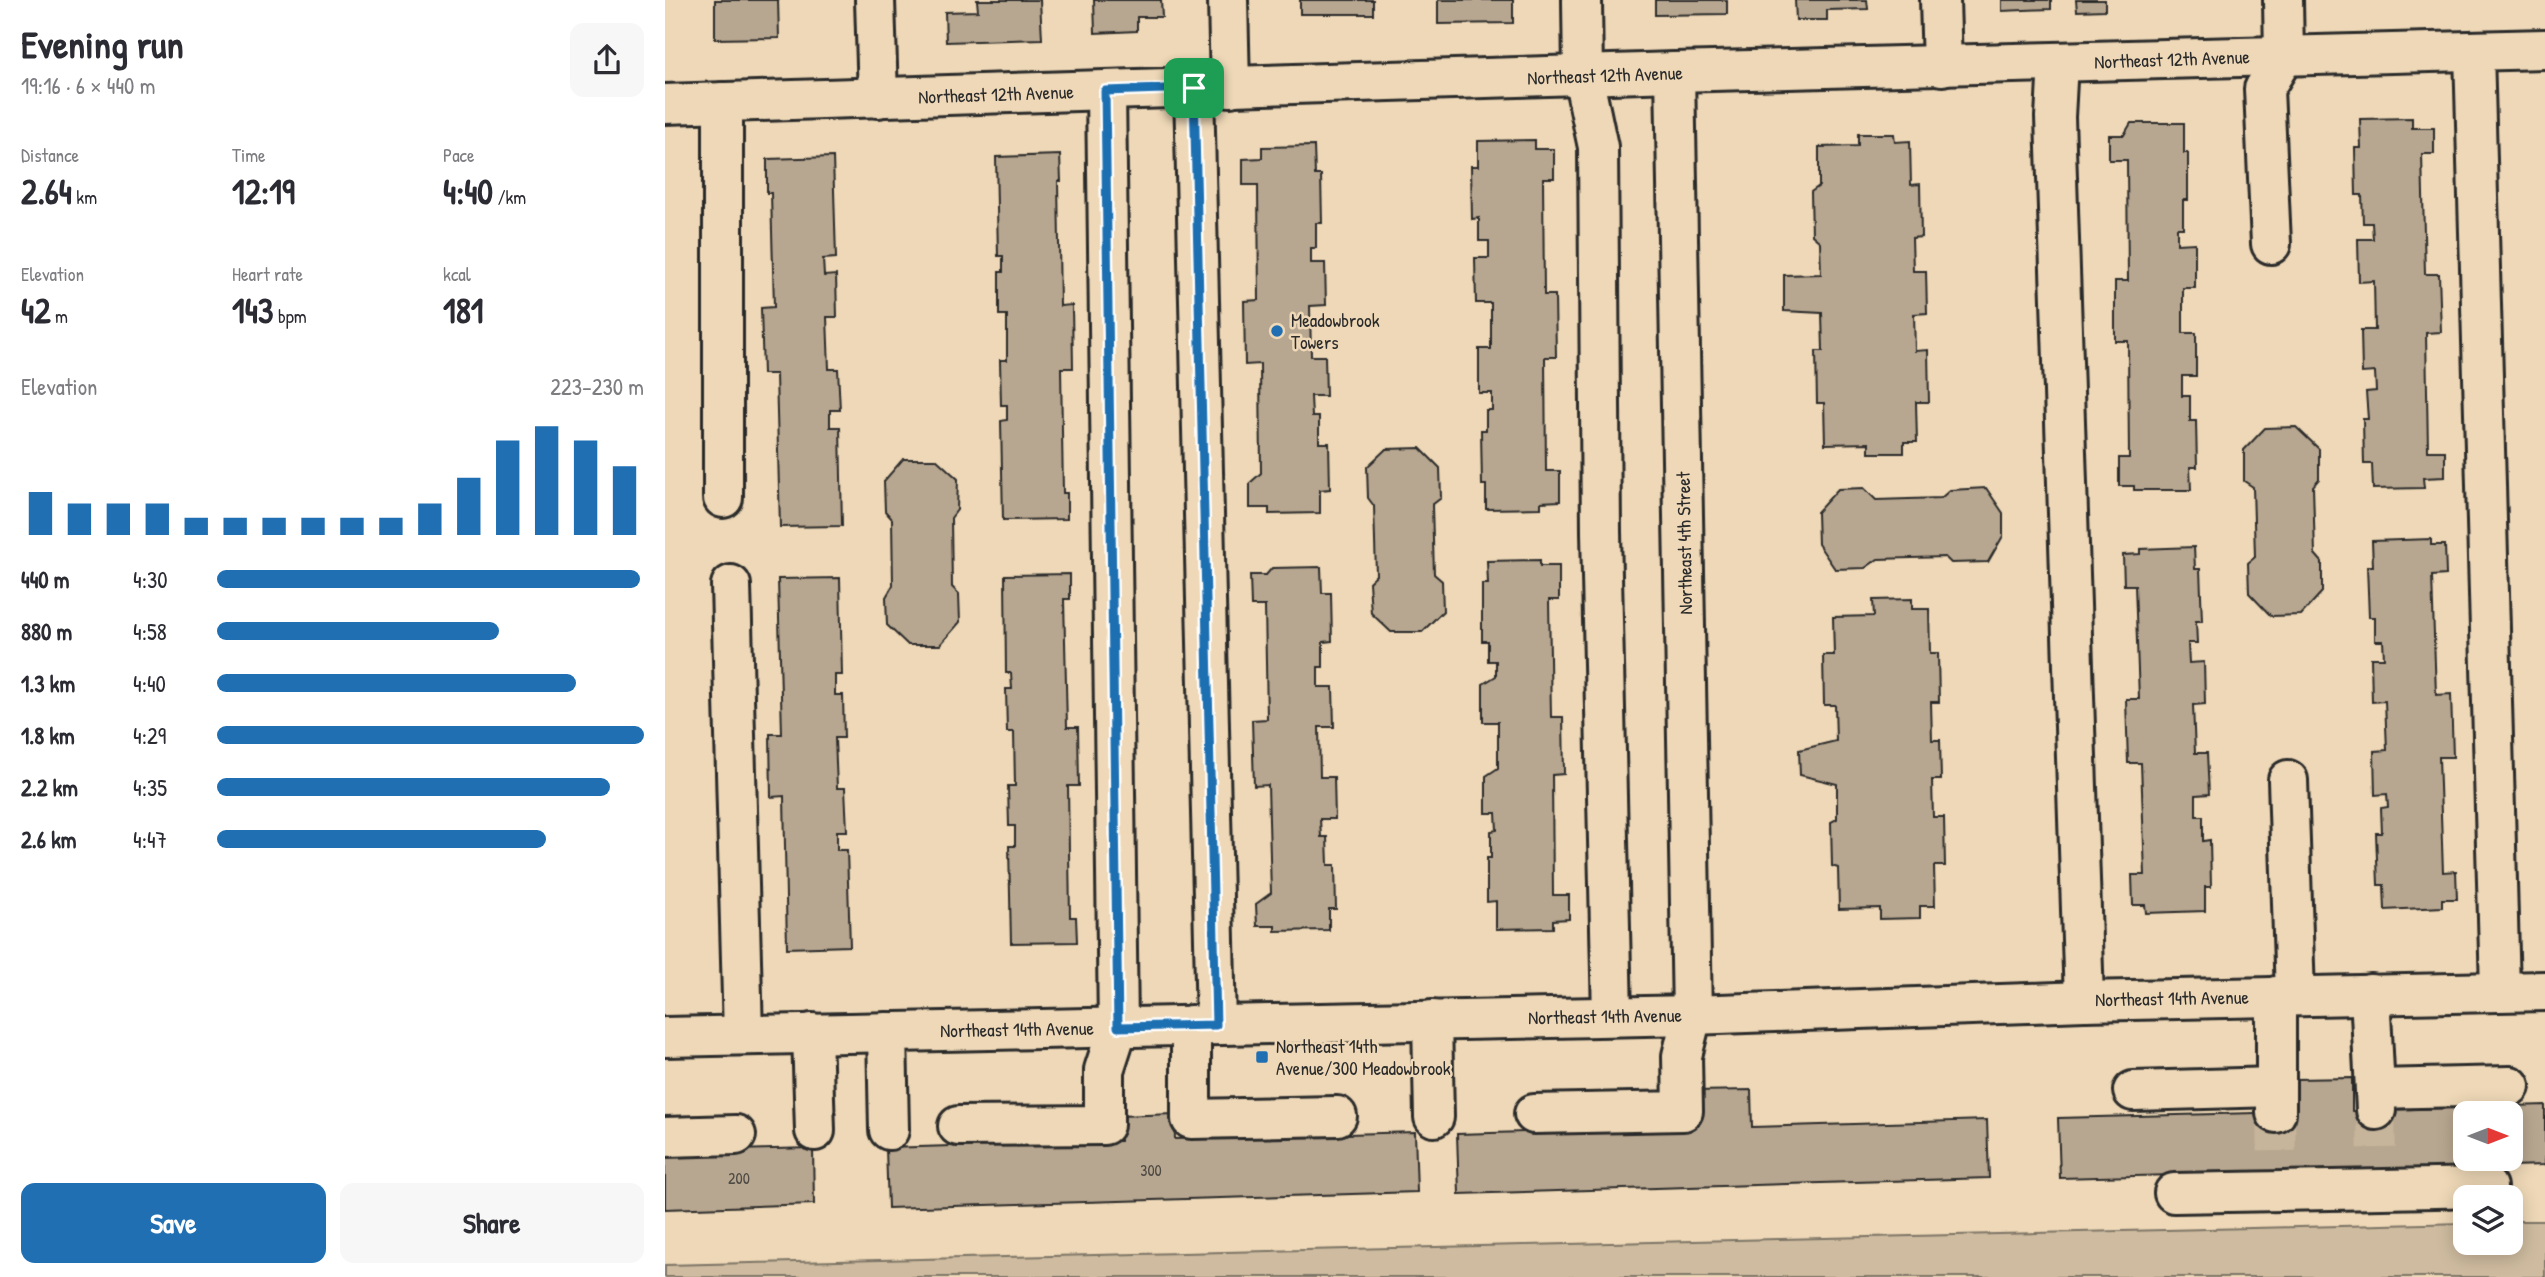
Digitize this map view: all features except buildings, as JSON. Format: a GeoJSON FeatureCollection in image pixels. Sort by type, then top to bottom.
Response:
{"type":"FeatureCollection","features":[{"type":"Feature","properties":{"kind":"street"},"geometry":{"type":"LineString","coordinates":[[875,0],[878,98]]}},
{"type":"Feature","properties":{"kind":"street"},"geometry":{"type":"LineString","coordinates":[[1228,0],[1212,87],[1203,1025],[1191,1119],[1337,1116]]}},
{"type":"Feature","properties":{"kind":"street"},"geometry":{"type":"LineString","coordinates":[[1582,0],[1583,76],[1598,147],[1602,545],[1612,1016]]}},
{"type":"Feature","properties":{"kind":"street"},"geometry":{"type":"LineString","coordinates":[[1941,0],[1942,66]]}},
{"type":"Feature","properties":{"kind":"street"},"geometry":{"type":"LineString","coordinates":[[2271,244],[2264,89],[2284,56],[2283,0]]}},
{"type":"Feature","properties":{"kind":"street","name":"Northeast 12th Avenue"},"geometry":{"type":"LineString","coordinates":[[665,104],[1675,72],[2545,49]]}},
{"type":"Feature","properties":{"kind":"street"},"geometry":{"type":"LineString","coordinates":[[2474,52],[2500,990]]}},
{"type":"Feature","properties":{"kind":"street"},"geometry":{"type":"LineString","coordinates":[[2058,62],[2055,117],[2084,1001]]}},
{"type":"Feature","properties":{"kind":"street","name":"Northeast 4th Street"},"geometry":{"type":"LineString","coordinates":[[1534,1114],[1683,1111],[1682,1056],[1692,1014],[1675,72]]}},
{"type":"Feature","properties":{"kind":"street"},"geometry":{"type":"LineString","coordinates":[[957,1126],[1104,1125],[1104,1070],[1118,1027],[1105,91]]}},
{"type":"Feature","properties":{"kind":"street"},"geometry":{"type":"LineString","coordinates":[[723,103],[723,498]]}},
{"type":"Feature","properties":{"kind":"street"},"geometry":{"type":"LineString","coordinates":[[731,585],[743,1035]]}},
{"type":"Feature","properties":{"kind":"street"},"geometry":{"type":"LineString","coordinates":[[2133,1091],[2276,1100],[2285,996],[2288,780]]}},
{"type":"Feature","properties":{"kind":"street","name":"Northeast 14th Avenue"},"geometry":{"type":"LineString","coordinates":[[665,1037],[1612,1016],[2084,1001],[2545,991]]}},
{"type":"Feature","properties":{"kind":"street"},"geometry":{"type":"LineString","coordinates":[[2370,994],[2375,1099],[2510,1086]]}},
{"type":"Feature","properties":{"kind":"street"},"geometry":{"type":"LineString","coordinates":[[1432,1020],[1434,1117]]}},
{"type":"Feature","properties":{"kind":"street"},"geometry":{"type":"LineString","coordinates":[[887,1032],[889,1130]]}},
{"type":"Feature","properties":{"kind":"street"},"geometry":{"type":"LineString","coordinates":[[812,1033],[815,1131]]}},
{"type":"Feature","properties":{"kind":"street"},"geometry":{"type":"LineString","coordinates":[[665,1137],[736,1135]]}},
{"type":"Feature","properties":{"kind":"street"},"geometry":{"type":"LineString","coordinates":[[2174,1193],[2277,1182],[2377,1179],[2460,1185]]}},
{"type":"Feature","properties":{"kind":"shaded area"},"geometry":{"type":"Polygon","coordinates":[[[2523,1221],[2545,1221],[2545,1277],[665,1277],[665,1265],[2453,1223],[2453,1255],[2523,1255],[2523,1221]]]}},
{"type":"Feature","properties":{"kind":"tunnel"},"geometry":{"type":"LineString","coordinates":[[2376,1110],[2377,1170]]}},
{"type":"Feature","properties":{"kind":"tunnel"},"geometry":{"type":"LineString","coordinates":[[2276,1113],[2277,1172]]}},
{"type":"Feature","properties":{"kind":"place","name":"Meadowbrook Towers"},"geometry":{"type":"Point","coordinates":[1277,331]}},
{"type":"Feature","properties":{"kind":"place","name":"Northeast 14th Avenue/300 Meadowbrook"},"geometry":{"type":"Point","coordinates":[1262,1057]}},
{"type":"Feature","properties":{"kind":"route"},"geometry":{"type":"LineString","coordinates":[[1194,88],[1216,1025],[1118,1027],[1105,91],[1194,88]]}}]}
